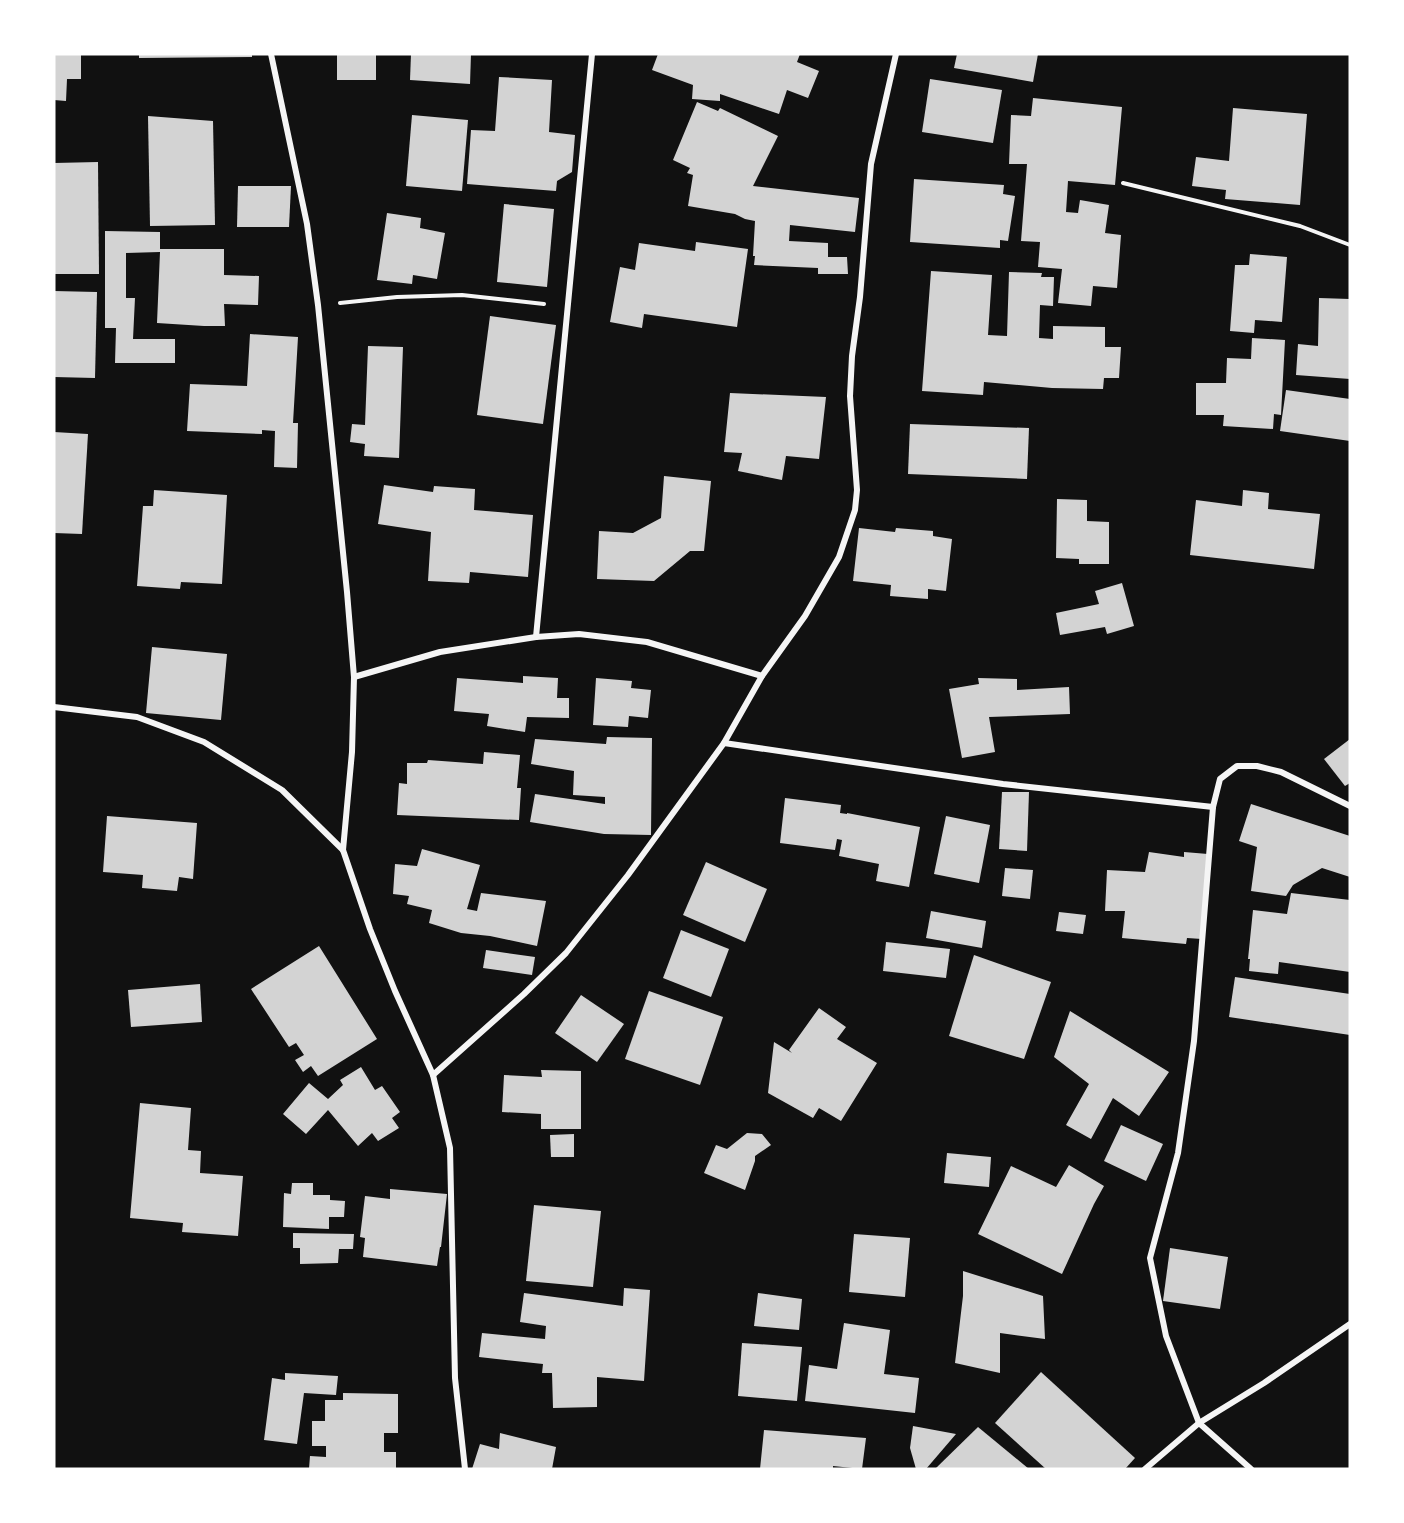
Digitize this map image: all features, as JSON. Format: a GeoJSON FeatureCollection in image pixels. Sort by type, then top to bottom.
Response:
{"type":"FeatureCollection","features":[{"type":"Feature","properties":{"kind":"street"},"geometry":{"type":"LineString","coordinates":[[270,54],[307,225],[318,305],[347,592],[354,677],[352,752],[343,850],[369,929],[433,1075],[450,1148],[455,1378],[465,1469]]}},
{"type":"Feature","properties":{"kind":"street"},"geometry":{"type":"LineString","coordinates":[[536,637],[592,54]]}},
{"type":"Feature","properties":{"kind":"street"},"geometry":{"type":"LineString","coordinates":[[433,1075],[524,994],[566,953],[628,875],[724,743],[762,676],[805,616],[838,557],[855,510],[857,490],[850,396],[871,164],[896,54]]}},
{"type":"Feature","properties":{"kind":"street"},"geometry":{"type":"LineString","coordinates":[[354,677],[440,652],[536,637],[579,634],[647,642],[762,676]]}},
{"type":"Feature","properties":{"kind":"street"},"geometry":{"type":"LineString","coordinates":[[54,707],[137,717],[204,742],[282,790],[343,850]]}},
{"type":"Feature","properties":{"kind":"street"},"geometry":{"type":"LineString","coordinates":[[724,743],[1003,784],[1213,807]]}},
{"type":"Feature","properties":{"kind":"street"},"geometry":{"type":"LineString","coordinates":[[1251,1469],[1199,1423],[1166,1336],[1150,1258],[1178,1153],[1194,1041],[1213,807],[1220,779],[1237,766],[1257,766],[1281,772],[1350,806]]}},
{"type":"Feature","properties":{"kind":"street"},"geometry":{"type":"LineString","coordinates":[[1145,1469],[1199,1423],[1264,1383],[1350,1324]]}},
{"type":"Feature","properties":{"kind":"path"},"geometry":{"type":"LineString","coordinates":[[1123,183],[1300,226],[1350,245]]}},
{"type":"Feature","properties":{"kind":"path"},"geometry":{"type":"LineString","coordinates":[[318,305],[397,297],[462,295],[569,306]]}},
{"type":"Feature","properties":{"kind":"building"},"geometry":{"type":"Polygon","coordinates":[[[54,54],[81,54],[81,79],[67,79],[66,101],[54,100],[54,54]]]}},
{"type":"Feature","properties":{"kind":"building"},"geometry":{"type":"Polygon","coordinates":[[[139,54],[252,54],[252,57],[139,58],[139,54]]]}},
{"type":"Feature","properties":{"kind":"building"},"geometry":{"type":"Polygon","coordinates":[[[337,54],[376,54],[376,80],[337,80],[337,54]]]}},
{"type":"Feature","properties":{"kind":"building"},"geometry":{"type":"Polygon","coordinates":[[[411,54],[471,54],[470,84],[410,80],[411,54]]]}},
{"type":"Feature","properties":{"kind":"building"},"geometry":{"type":"Polygon","coordinates":[[[658,54],[800,54],[797,62],[819,71],[808,98],[787,90],[779,114],[720,94],[720,101],[692,99],[693,85],[652,70],[658,54]]]}},
{"type":"Feature","properties":{"kind":"building"},"geometry":{"type":"Polygon","coordinates":[[[957,54],[1038,54],[1033,82],[954,68],[957,54]]]}},
{"type":"Feature","properties":{"kind":"building"},"geometry":{"type":"Polygon","coordinates":[[[499,77],[552,80],[549,132],[575,135],[572,172],[557,181],[556,191],[467,184],[471,130],[495,131],[499,77]]]}},
{"type":"Feature","properties":{"kind":"building"},"geometry":{"type":"Polygon","coordinates":[[[930,79],[1002,90],[993,143],[922,132],[930,79]]]}},
{"type":"Feature","properties":{"kind":"building"},"geometry":{"type":"Polygon","coordinates":[[[1033,98],[1122,107],[1115,185],[1068,181],[1066,212],[1078,213],[1080,200],[1109,205],[1105,233],[1121,235],[1117,288],[1093,286],[1091,306],[1058,303],[1062,269],[1038,267],[1040,242],[1021,241],[1027,164],[1009,164],[1011,115],[1031,116],[1033,98]]]}},
{"type":"Feature","properties":{"kind":"building"},"geometry":{"type":"Polygon","coordinates":[[[697,102],[718,111],[720,108],[778,136],[753,186],[859,198],[855,232],[790,225],[789,241],[828,243],[828,257],[847,257],[848,274],[818,274],[818,268],[754,265],[755,221],[735,214],[688,206],[693,175],[687,173],[690,168],[673,160],[697,102]]]}},
{"type":"Feature","properties":{"kind":"building"},"geometry":{"type":"Polygon","coordinates":[[[1233,108],[1307,114],[1300,205],[1225,199],[1226,190],[1192,186],[1196,157],[1229,161],[1233,108]]]}},
{"type":"Feature","properties":{"kind":"building"},"geometry":{"type":"Polygon","coordinates":[[[412,115],[468,120],[462,191],[406,186],[412,115]]]}},
{"type":"Feature","properties":{"kind":"building"},"geometry":{"type":"Polygon","coordinates":[[[148,116],[213,121],[215,225],[150,226],[148,116]]]}},
{"type":"Feature","properties":{"kind":"building"},"geometry":{"type":"Polygon","coordinates":[[[98,162],[99,274],[54,274],[54,163],[98,162]]]}},
{"type":"Feature","properties":{"kind":"building"},"geometry":{"type":"Polygon","coordinates":[[[914,179],[1004,185],[1003,194],[1015,196],[1008,241],[1000,240],[1000,248],[910,242],[914,179]]]}},
{"type":"Feature","properties":{"kind":"building"},"geometry":{"type":"Polygon","coordinates":[[[238,186],[291,186],[289,227],[237,227],[238,186]]]}},
{"type":"Feature","properties":{"kind":"building"},"geometry":{"type":"Polygon","coordinates":[[[504,204],[554,209],[547,287],[497,282],[504,204]]]}},
{"type":"Feature","properties":{"kind":"building"},"geometry":{"type":"Polygon","coordinates":[[[387,213],[421,218],[420,228],[445,233],[437,279],[413,275],[412,284],[377,280],[387,213]]]}},
{"type":"Feature","properties":{"kind":"building"},"geometry":{"type":"Polygon","coordinates":[[[105,231],[160,232],[160,249],[224,249],[224,275],[259,276],[258,305],[224,304],[225,326],[157,323],[160,252],[126,253],[126,298],[135,298],[133,339],[175,339],[175,363],[115,363],[116,328],[105,328],[105,231]]]}},
{"type":"Feature","properties":{"kind":"building"},"geometry":{"type":"Polygon","coordinates":[[[696,242],[748,249],[737,327],[644,314],[642,328],[610,322],[620,267],[635,270],[639,243],[695,251],[696,242]]]}},
{"type":"Feature","properties":{"kind":"building"},"geometry":{"type":"Polygon","coordinates":[[[1250,254],[1287,257],[1282,322],[1255,320],[1254,333],[1230,331],[1235,265],[1249,265],[1250,254]]]}},
{"type":"Feature","properties":{"kind":"building"},"geometry":{"type":"Polygon","coordinates":[[[931,271],[992,275],[988,335],[1007,336],[1009,272],[1042,273],[1041,277],[1054,277],[1053,306],[1040,305],[1039,338],[1053,339],[1053,326],[1105,327],[1105,347],[1121,347],[1119,378],[1104,378],[1103,389],[1052,388],[984,382],[983,395],[922,391],[931,271]]]}},
{"type":"Feature","properties":{"kind":"building"},"geometry":{"type":"Polygon","coordinates":[[[54,291],[97,292],[95,378],[54,377],[54,291]]]}},
{"type":"Feature","properties":{"kind":"building"},"geometry":{"type":"Polygon","coordinates":[[[1319,298],[1350,299],[1350,379],[1296,375],[1298,344],[1318,346],[1319,298]]]}},
{"type":"Feature","properties":{"kind":"building"},"geometry":{"type":"Polygon","coordinates":[[[490,316],[556,325],[543,424],[477,415],[490,316]]]}},
{"type":"Feature","properties":{"kind":"building"},"geometry":{"type":"Polygon","coordinates":[[[250,334],[298,337],[293,423],[298,423],[297,468],[274,467],[275,431],[262,430],[262,434],[187,431],[190,384],[247,386],[250,334]]]}},
{"type":"Feature","properties":{"kind":"building"},"geometry":{"type":"Polygon","coordinates":[[[1252,338],[1285,340],[1281,415],[1274,414],[1273,429],[1223,426],[1224,415],[1196,415],[1196,383],[1226,383],[1227,358],[1251,359],[1252,338]]]}},
{"type":"Feature","properties":{"kind":"building"},"geometry":{"type":"Polygon","coordinates":[[[368,346],[403,347],[399,458],[364,456],[365,444],[350,442],[352,424],[365,425],[368,346]]]}},
{"type":"Feature","properties":{"kind":"building"},"geometry":{"type":"Polygon","coordinates":[[[1286,390],[1350,399],[1350,441],[1280,431],[1286,390]]]}},
{"type":"Feature","properties":{"kind":"building"},"geometry":{"type":"Polygon","coordinates":[[[730,393],[826,397],[819,459],[786,456],[782,480],[738,471],[742,453],[724,452],[730,393]]]}},
{"type":"Feature","properties":{"kind":"building"},"geometry":{"type":"Polygon","coordinates":[[[910,424],[1029,428],[1027,479],[908,474],[910,424]]]}},
{"type":"Feature","properties":{"kind":"building"},"geometry":{"type":"Polygon","coordinates":[[[54,432],[88,434],[82,534],[54,533],[54,432]]]}},
{"type":"Feature","properties":{"kind":"building"},"geometry":{"type":"Polygon","coordinates":[[[664,476],[711,481],[704,551],[690,551],[654,581],[597,579],[599,531],[633,533],[661,518],[664,476]]]}},
{"type":"Feature","properties":{"kind":"building"},"geometry":{"type":"Polygon","coordinates":[[[384,485],[433,492],[434,486],[475,489],[474,510],[533,515],[528,577],[470,572],[469,583],[428,581],[431,532],[378,524],[384,485]]]}},
{"type":"Feature","properties":{"kind":"building"},"geometry":{"type":"Polygon","coordinates":[[[154,490],[227,495],[222,584],[181,582],[180,589],[137,586],[143,506],[153,506],[154,490]]]}},
{"type":"Feature","properties":{"kind":"building"},"geometry":{"type":"Polygon","coordinates":[[[1243,490],[1269,493],[1268,509],[1320,514],[1314,569],[1190,555],[1196,500],[1242,506],[1243,490]]]}},
{"type":"Feature","properties":{"kind":"building"},"geometry":{"type":"Polygon","coordinates":[[[1057,499],[1087,500],[1087,521],[1109,522],[1109,564],[1079,564],[1079,559],[1056,558],[1057,499]]]}},
{"type":"Feature","properties":{"kind":"building"},"geometry":{"type":"Polygon","coordinates":[[[859,528],[895,532],[896,528],[933,531],[933,536],[952,539],[946,591],[928,589],[928,599],[890,596],[891,585],[853,581],[859,528]]]}},
{"type":"Feature","properties":{"kind":"building"},"geometry":{"type":"Polygon","coordinates":[[[1122,583],[1134,626],[1107,634],[1105,627],[1060,635],[1056,613],[1099,604],[1095,591],[1122,583]]]}},
{"type":"Feature","properties":{"kind":"building"},"geometry":{"type":"Polygon","coordinates":[[[152,647],[227,654],[221,720],[146,713],[152,647]]]}},
{"type":"Feature","properties":{"kind":"building"},"geometry":{"type":"Polygon","coordinates":[[[523,676],[558,678],[557,698],[569,698],[569,718],[527,717],[525,732],[487,726],[489,714],[454,711],[457,678],[523,683],[523,676]]]}},
{"type":"Feature","properties":{"kind":"building"},"geometry":{"type":"Polygon","coordinates":[[[596,678],[632,681],[631,688],[651,690],[648,718],[629,716],[628,727],[593,725],[596,678]]]}},
{"type":"Feature","properties":{"kind":"building"},"geometry":{"type":"Polygon","coordinates":[[[978,678],[1017,679],[1017,690],[1069,687],[1070,714],[989,717],[995,752],[962,758],[949,689],[979,684],[978,678]]]}},
{"type":"Feature","properties":{"kind":"building"},"geometry":{"type":"Polygon","coordinates":[[[607,737],[652,738],[651,835],[604,834],[530,822],[535,794],[605,804],[605,797],[573,795],[574,771],[531,764],[535,739],[606,744],[607,737]]]}},
{"type":"Feature","properties":{"kind":"building"},"geometry":{"type":"Polygon","coordinates":[[[1350,739],[1350,783],[1345,786],[1324,759],[1350,739]]]}},
{"type":"Feature","properties":{"kind":"building"},"geometry":{"type":"Polygon","coordinates":[[[484,752],[520,755],[517,788],[521,788],[519,820],[397,815],[399,783],[407,784],[407,763],[427,763],[428,760],[483,764],[484,752]]]}},
{"type":"Feature","properties":{"kind":"building"},"geometry":{"type":"Polygon","coordinates":[[[1002,792],[1029,792],[1027,851],[999,849],[1002,792]]]}},
{"type":"Feature","properties":{"kind":"building"},"geometry":{"type":"Polygon","coordinates":[[[785,798],[841,805],[840,813],[920,827],[909,887],[876,881],[879,864],[839,856],[842,840],[837,839],[835,850],[780,843],[785,798]]]}},
{"type":"Feature","properties":{"kind":"building"},"geometry":{"type":"Polygon","coordinates":[[[1251,804],[1350,836],[1350,877],[1322,868],[1293,885],[1286,896],[1251,891],[1257,847],[1239,841],[1251,804]]]}},
{"type":"Feature","properties":{"kind":"building"},"geometry":{"type":"Polygon","coordinates":[[[107,816],[197,823],[193,879],[179,877],[177,891],[142,888],[143,875],[103,872],[107,816]]]}},
{"type":"Feature","properties":{"kind":"building"},"geometry":{"type":"Polygon","coordinates":[[[946,816],[990,825],[979,883],[934,874],[946,816]]]}},
{"type":"Feature","properties":{"kind":"building"},"geometry":{"type":"Polygon","coordinates":[[[422,849],[480,865],[467,909],[477,911],[481,893],[546,901],[537,946],[490,936],[461,933],[429,923],[432,910],[407,904],[409,896],[393,894],[395,864],[417,866],[422,849]]]}},
{"type":"Feature","properties":{"kind":"building"},"geometry":{"type":"Polygon","coordinates":[[[1149,852],[1184,857],[1184,852],[1208,854],[1202,939],[1187,938],[1186,944],[1122,938],[1125,911],[1105,911],[1107,870],[1145,872],[1149,852]]]}},
{"type":"Feature","properties":{"kind":"building"},"geometry":{"type":"Polygon","coordinates":[[[706,862],[767,889],[745,942],[683,915],[706,862]]]}},
{"type":"Feature","properties":{"kind":"building"},"geometry":{"type":"Polygon","coordinates":[[[1005,868],[1033,870],[1030,899],[1002,896],[1005,868]]]}},
{"type":"Feature","properties":{"kind":"building"},"geometry":{"type":"Polygon","coordinates":[[[1291,893],[1350,900],[1350,972],[1279,962],[1278,974],[1249,971],[1253,910],[1287,914],[1291,893]]]}},
{"type":"Feature","properties":{"kind":"building"},"geometry":{"type":"Polygon","coordinates":[[[931,911],[986,921],[982,948],[926,938],[931,911]]]}},
{"type":"Feature","properties":{"kind":"building"},"geometry":{"type":"Polygon","coordinates":[[[1059,912],[1086,915],[1083,934],[1056,931],[1059,912]]]}},
{"type":"Feature","properties":{"kind":"building"},"geometry":{"type":"Polygon","coordinates":[[[681,930],[729,949],[711,997],[663,978],[681,930]]]}},
{"type":"Feature","properties":{"kind":"building"},"geometry":{"type":"Polygon","coordinates":[[[886,942],[950,949],[946,978],[883,971],[886,942]]]}},
{"type":"Feature","properties":{"kind":"building"},"geometry":{"type":"Polygon","coordinates":[[[319,946],[377,1039],[318,1076],[311,1066],[303,1072],[295,1060],[304,1055],[296,1043],[289,1047],[251,989],[319,946]]]}},
{"type":"Feature","properties":{"kind":"building"},"geometry":{"type":"Polygon","coordinates":[[[486,950],[535,957],[532,975],[483,968],[486,950]]]}},
{"type":"Feature","properties":{"kind":"building"},"geometry":{"type":"Polygon","coordinates":[[[974,955],[1051,982],[1024,1059],[949,1036],[974,955]]]}},
{"type":"Feature","properties":{"kind":"building"},"geometry":{"type":"Polygon","coordinates":[[[1235,977],[1350,994],[1350,1035],[1229,1017],[1235,977]]]}},
{"type":"Feature","properties":{"kind":"building"},"geometry":{"type":"Polygon","coordinates":[[[200,984],[202,1022],[131,1027],[128,990],[200,984]]]}},
{"type":"Feature","properties":{"kind":"building"},"geometry":{"type":"Polygon","coordinates":[[[649,991],[723,1017],[700,1085],[625,1059],[649,991]]]}},
{"type":"Feature","properties":{"kind":"building"},"geometry":{"type":"Polygon","coordinates":[[[581,995],[624,1024],[597,1062],[555,1033],[581,995]]]}},
{"type":"Feature","properties":{"kind":"building"},"geometry":{"type":"Polygon","coordinates":[[[819,1008],[846,1027],[837,1039],[877,1063],[841,1121],[819,1108],[813,1118],[768,1093],[774,1042],[792,1053],[789,1050],[819,1008]]]}},
{"type":"Feature","properties":{"kind":"building"},"geometry":{"type":"Polygon","coordinates":[[[1070,1011],[1169,1072],[1139,1116],[1113,1098],[1091,1139],[1066,1125],[1089,1084],[1054,1057],[1070,1011]]]}},
{"type":"Feature","properties":{"kind":"building"},"geometry":{"type":"Polygon","coordinates":[[[361,1067],[375,1090],[382,1086],[400,1112],[392,1118],[399,1128],[378,1141],[372,1133],[358,1146],[328,1110],[306,1134],[283,1114],[309,1083],[328,1099],[343,1085],[340,1080],[361,1067]]]}},
{"type":"Feature","properties":{"kind":"building"},"geometry":{"type":"Polygon","coordinates":[[[541,1070],[581,1071],[581,1129],[541,1129],[541,1114],[502,1112],[504,1075],[542,1077],[541,1070]]]}},
{"type":"Feature","properties":{"kind":"building"},"geometry":{"type":"Polygon","coordinates":[[[140,1103],[191,1108],[188,1150],[201,1151],[200,1173],[243,1176],[238,1236],[182,1232],[183,1223],[130,1218],[140,1103]]]}},
{"type":"Feature","properties":{"kind":"building"},"geometry":{"type":"Polygon","coordinates":[[[1121,1125],[1163,1144],[1146,1181],[1104,1161],[1121,1125]]]}},
{"type":"Feature","properties":{"kind":"building"},"geometry":{"type":"Polygon","coordinates":[[[747,1133],[762,1134],[771,1145],[755,1156],[745,1190],[704,1173],[716,1145],[727,1149],[747,1133]]]}},
{"type":"Feature","properties":{"kind":"building"},"geometry":{"type":"Polygon","coordinates":[[[574,1134],[574,1157],[551,1157],[550,1135],[574,1134]]]}},
{"type":"Feature","properties":{"kind":"building"},"geometry":{"type":"Polygon","coordinates":[[[947,1153],[991,1157],[989,1187],[944,1183],[947,1153]]]}},
{"type":"Feature","properties":{"kind":"building"},"geometry":{"type":"Polygon","coordinates":[[[1069,1165],[1104,1186],[1062,1274],[978,1234],[1011,1166],[1056,1187],[1069,1165]]]}},
{"type":"Feature","properties":{"kind":"building"},"geometry":{"type":"Polygon","coordinates":[[[292,1183],[313,1183],[313,1195],[330,1195],[330,1200],[345,1201],[344,1217],[329,1217],[329,1229],[283,1227],[284,1193],[291,1194],[292,1183]]]}},
{"type":"Feature","properties":{"kind":"building"},"geometry":{"type":"Polygon","coordinates":[[[390,1189],[447,1194],[437,1266],[363,1257],[365,1238],[360,1237],[365,1196],[390,1199],[390,1189]]]}},
{"type":"Feature","properties":{"kind":"building"},"geometry":{"type":"Polygon","coordinates":[[[534,1205],[601,1211],[593,1287],[526,1281],[534,1205]]]}},
{"type":"Feature","properties":{"kind":"building"},"geometry":{"type":"Polygon","coordinates":[[[293,1233],[354,1234],[353,1249],[339,1249],[338,1263],[300,1264],[300,1248],[293,1248],[293,1233]]]}},
{"type":"Feature","properties":{"kind":"building"},"geometry":{"type":"Polygon","coordinates":[[[854,1234],[910,1238],[905,1297],[849,1292],[854,1234]]]}},
{"type":"Feature","properties":{"kind":"building"},"geometry":{"type":"Polygon","coordinates":[[[1170,1248],[1228,1257],[1220,1309],[1163,1301],[1170,1248]]]}},
{"type":"Feature","properties":{"kind":"building"},"geometry":{"type":"Polygon","coordinates":[[[963,1271],[1043,1296],[1045,1339],[1000,1333],[1000,1373],[955,1363],[963,1296],[963,1271]]]}},
{"type":"Feature","properties":{"kind":"building"},"geometry":{"type":"Polygon","coordinates":[[[624,1288],[650,1290],[644,1381],[597,1377],[597,1407],[553,1408],[552,1373],[542,1373],[543,1364],[479,1357],[482,1333],[545,1339],[546,1326],[520,1322],[524,1293],[623,1306],[624,1288]]]}},
{"type":"Feature","properties":{"kind":"building"},"geometry":{"type":"Polygon","coordinates":[[[758,1293],[802,1299],[799,1330],[754,1326],[758,1293]]]}},
{"type":"Feature","properties":{"kind":"building"},"geometry":{"type":"Polygon","coordinates":[[[844,1323],[890,1330],[884,1374],[919,1378],[915,1413],[805,1401],[809,1365],[837,1369],[844,1323]]]}},
{"type":"Feature","properties":{"kind":"building"},"geometry":{"type":"Polygon","coordinates":[[[742,1343],[802,1347],[797,1401],[738,1396],[742,1343]]]}},
{"type":"Feature","properties":{"kind":"building"},"geometry":{"type":"Polygon","coordinates":[[[1041,1372],[1135,1458],[1125,1469],[1046,1469],[995,1423],[1041,1372]]]}},
{"type":"Feature","properties":{"kind":"building"},"geometry":{"type":"Polygon","coordinates":[[[285,1373],[338,1376],[336,1395],[304,1393],[297,1444],[264,1440],[272,1378],[285,1380],[285,1373]]]}},
{"type":"Feature","properties":{"kind":"building"},"geometry":{"type":"Polygon","coordinates":[[[343,1393],[398,1394],[398,1433],[384,1433],[384,1452],[396,1452],[396,1469],[309,1469],[310,1456],[326,1457],[326,1446],[312,1446],[312,1421],[325,1421],[325,1400],[343,1400],[343,1393]]]}},
{"type":"Feature","properties":{"kind":"building"},"geometry":{"type":"Polygon","coordinates":[[[913,1426],[956,1434],[926,1469],[916,1469],[910,1448],[913,1426]]]}},
{"type":"Feature","properties":{"kind":"building"},"geometry":{"type":"Polygon","coordinates":[[[978,1427],[1029,1469],[935,1469],[978,1427]]]}},
{"type":"Feature","properties":{"kind":"building"},"geometry":{"type":"Polygon","coordinates":[[[764,1430],[866,1438],[862,1469],[833,1466],[833,1469],[760,1469],[764,1430]]]}},
{"type":"Feature","properties":{"kind":"building"},"geometry":{"type":"Polygon","coordinates":[[[500,1433],[556,1447],[552,1469],[472,1469],[480,1444],[499,1449],[500,1433]]]}}]}
